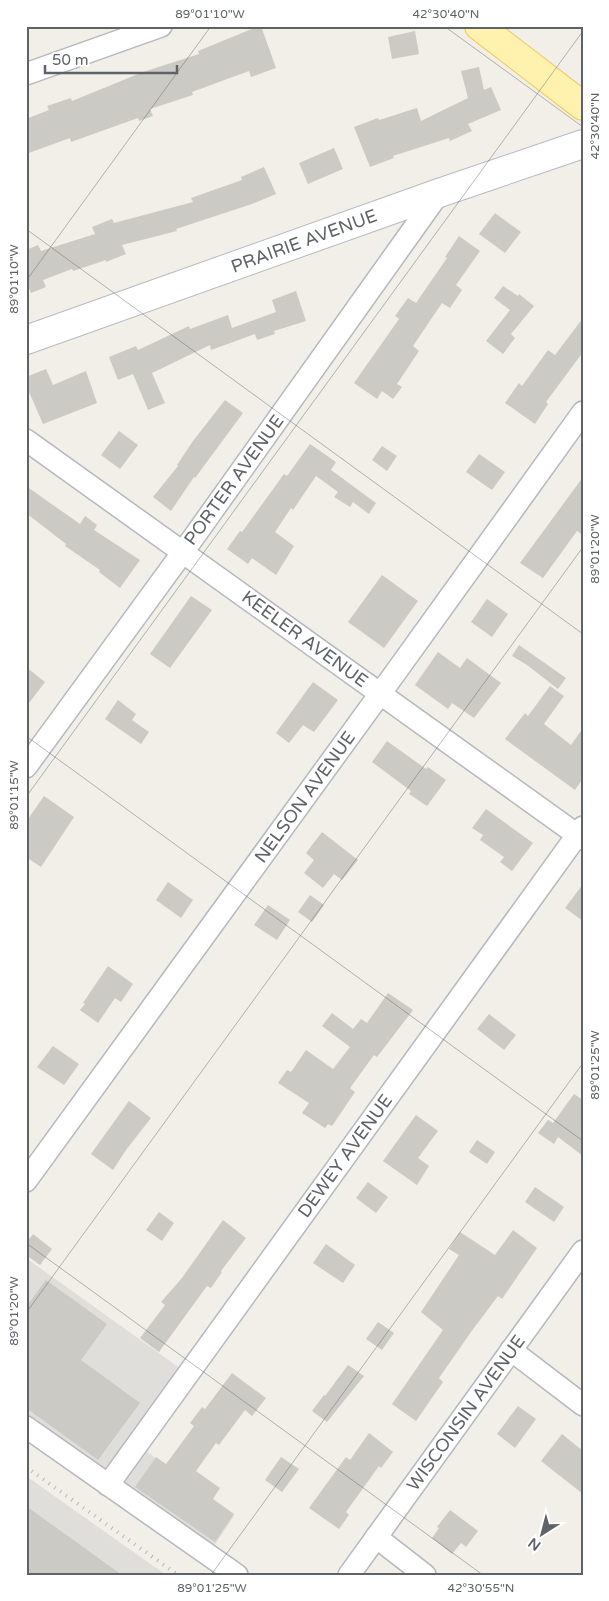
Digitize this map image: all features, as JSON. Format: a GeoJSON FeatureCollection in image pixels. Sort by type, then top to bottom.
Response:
{"type":"FeatureCollection","features":[{"type":"Feature","properties":{"kind":"main road"},"geometry":{"type":"LineString","coordinates":[[479,26],[583,106]]}},
{"type":"Feature","properties":{"kind":"main road","name":"PRAIRIE AVENUE"},"geometry":{"type":"LineString","coordinates":[[26,340],[439,193],[583,144]]}},
{"type":"Feature","properties":{"kind":"street"},"geometry":{"type":"LineString","coordinates":[[26,74],[161,26]]}},
{"type":"Feature","properties":{"kind":"street","name":"PORTER AVENUE"},"geometry":{"type":"LineString","coordinates":[[30,753],[182,552],[439,193]]}},
{"type":"Feature","properties":{"kind":"street","name":"NELSON AVENUE"},"geometry":{"type":"LineString","coordinates":[[26,1181],[583,412]]}},
{"type":"Feature","properties":{"kind":"street","name":"KEELER AVENUE"},"geometry":{"type":"LineString","coordinates":[[26,440],[380,694],[581,834]]}},
{"type":"Feature","properties":{"kind":"street","name":"DEWEY AVENUE"},"geometry":{"type":"LineString","coordinates":[[108,1485],[581,834]]}},
{"type":"Feature","properties":{"kind":"street","name":"WISCONSIN AVENUE"},"geometry":{"type":"LineString","coordinates":[[349,1575],[583,1251]]}},
{"type":"Feature","properties":{"kind":"street"},"geometry":{"type":"LineString","coordinates":[[511,1350],[583,1405]]}},
{"type":"Feature","properties":{"kind":"street"},"geometry":{"type":"LineString","coordinates":[[26,1427],[237,1575]]}},
{"type":"Feature","properties":{"kind":"street"},"geometry":{"type":"LineString","coordinates":[[376,1537],[426,1575]]}},
{"type":"Feature","properties":{"kind":"shaded area"},"geometry":{"type":"Polygon","coordinates":[[[26,1258],[181,1369],[130,1439],[234,1516],[214,1546],[26,1414],[26,1258]]]}},
{"type":"Feature","properties":{"kind":"shaded area"},"geometry":{"type":"Polygon","coordinates":[[[26,1476],[166,1575],[26,1575],[26,1476]]]}},
{"type":"Feature","properties":{"kind":"building"},"geometry":{"type":"Polygon","coordinates":[[[261,26],[276,68],[251,77],[249,71],[192,92],[193,95],[150,109],[153,116],[139,121],[138,118],[71,142],[70,138],[26,154],[26,119],[49,110],[47,106],[71,98],[72,101],[143,72],[199,54],[198,51],[261,26]]]}},
{"type":"Feature","properties":{"kind":"building"},"geometry":{"type":"Polygon","coordinates":[[[415,31],[419,54],[392,59],[388,37],[415,31]]]}},
{"type":"Feature","properties":{"kind":"building"},"geometry":{"type":"Polygon","coordinates":[[[479,67],[484,90],[491,87],[501,110],[468,124],[472,131],[450,141],[449,138],[393,156],[394,158],[370,167],[354,127],[378,118],[379,120],[417,108],[421,121],[468,98],[461,71],[479,67]]]}},
{"type":"Feature","properties":{"kind":"building"},"geometry":{"type":"Polygon","coordinates":[[[334,148],[343,169],[308,184],[299,163],[334,148]]]}},
{"type":"Feature","properties":{"kind":"building"},"geometry":{"type":"Polygon","coordinates":[[[264,167],[276,194],[252,204],[176,229],[177,231],[122,245],[126,254],[106,262],[106,260],[73,271],[72,269],[43,280],[46,287],[31,293],[26,281],[26,250],[38,245],[41,251],[95,234],[92,227],[112,219],[114,223],[193,202],[191,198],[242,180],[241,177],[264,167]]]}},
{"type":"Feature","properties":{"kind":"building"},"geometry":{"type":"Polygon","coordinates":[[[495,213],[521,232],[505,253],[479,234],[495,213]]]}},
{"type":"Feature","properties":{"kind":"building"},"geometry":{"type":"Polygon","coordinates":[[[459,236],[480,251],[456,285],[462,290],[450,308],[442,303],[413,346],[419,351],[397,384],[402,387],[393,399],[382,391],[377,399],[354,383],[399,319],[395,316],[408,298],[416,303],[447,258],[445,257],[459,236]]]}},
{"type":"Feature","properties":{"kind":"building"},"geometry":{"type":"Polygon","coordinates":[[[503,286],[518,296],[519,294],[534,306],[511,334],[515,338],[503,354],[486,341],[510,310],[494,298],[503,286]]]}},
{"type":"Feature","properties":{"kind":"building"},"geometry":{"type":"Polygon","coordinates":[[[296,291],[306,321],[274,331],[275,334],[257,340],[255,334],[211,350],[210,345],[152,373],[165,403],[148,410],[133,374],[118,380],[109,357],[136,346],[138,350],[189,326],[190,329],[228,315],[232,328],[276,312],[272,300],[296,291]]]}},
{"type":"Feature","properties":{"kind":"building"},"geometry":{"type":"Polygon","coordinates":[[[583,318],[583,352],[546,402],[548,404],[535,424],[505,403],[519,383],[522,386],[548,350],[555,355],[583,318]]]}},
{"type":"Feature","properties":{"kind":"building"},"geometry":{"type":"Polygon","coordinates":[[[46,369],[53,385],[86,371],[97,403],[43,424],[26,385],[26,377],[46,369]]]}},
{"type":"Feature","properties":{"kind":"building"},"geometry":{"type":"Polygon","coordinates":[[[225,400],[243,413],[194,477],[171,511],[153,497],[178,466],[193,441],[225,400]]]}},
{"type":"Feature","properties":{"kind":"building"},"geometry":{"type":"Polygon","coordinates":[[[119,431],[138,445],[120,469],[101,455],[119,431]]]}},
{"type":"Feature","properties":{"kind":"building"},"geometry":{"type":"Polygon","coordinates":[[[310,444],[336,462],[331,470],[376,503],[369,514],[353,502],[350,507],[334,497],[338,492],[316,476],[293,510],[291,508],[275,532],[294,546],[276,575],[252,558],[248,564],[227,549],[240,531],[242,532],[284,474],[287,476],[310,444]]]}},
{"type":"Feature","properties":{"kind":"building"},"geometry":{"type":"Polygon","coordinates":[[[382,446],[397,456],[387,471],[372,460],[382,446]]]}},
{"type":"Feature","properties":{"kind":"building"},"geometry":{"type":"Polygon","coordinates":[[[479,454],[505,472],[492,490],[466,472],[479,454]]]}},
{"type":"Feature","properties":{"kind":"building"},"geometry":{"type":"Polygon","coordinates":[[[583,477],[583,535],[577,531],[543,578],[520,563],[583,477]]]}},
{"type":"Feature","properties":{"kind":"building"},"geometry":{"type":"Polygon","coordinates":[[[26,486],[80,524],[85,516],[97,525],[94,530],[140,560],[120,588],[99,572],[100,570],[65,546],[66,544],[26,513],[26,486]]]}},
{"type":"Feature","properties":{"kind":"building"},"geometry":{"type":"Polygon","coordinates":[[[382,575],[418,601],[384,648],[348,622],[382,575]]]}},
{"type":"Feature","properties":{"kind":"building"},"geometry":{"type":"Polygon","coordinates":[[[191,596],[212,610],[170,668],[150,654],[191,596]]]}},
{"type":"Feature","properties":{"kind":"building"},"geometry":{"type":"Polygon","coordinates":[[[487,599],[508,614],[492,637],[471,622],[487,599]]]}},
{"type":"Feature","properties":{"kind":"building"},"geometry":{"type":"Polygon","coordinates":[[[519,645],[566,678],[558,689],[512,656],[519,645]]]}},
{"type":"Feature","properties":{"kind":"building"},"geometry":{"type":"Polygon","coordinates":[[[438,652],[460,668],[467,658],[501,683],[474,718],[452,703],[448,709],[415,685],[438,652]]]}},
{"type":"Feature","properties":{"kind":"building"},"geometry":{"type":"Polygon","coordinates":[[[26,667],[45,682],[26,707],[26,667]]]}},
{"type":"Feature","properties":{"kind":"building"},"geometry":{"type":"Polygon","coordinates":[[[313,682],[338,700],[314,732],[303,725],[289,743],[276,733],[313,682]]]}},
{"type":"Feature","properties":{"kind":"building"},"geometry":{"type":"Polygon","coordinates":[[[550,686],[564,696],[544,724],[571,745],[583,728],[583,778],[575,790],[505,739],[525,713],[528,716],[550,686]]]}},
{"type":"Feature","properties":{"kind":"building"},"geometry":{"type":"Polygon","coordinates":[[[118,700],[136,714],[132,720],[149,732],[141,744],[105,719],[118,700]]]}},
{"type":"Feature","properties":{"kind":"building"},"geometry":{"type":"Polygon","coordinates":[[[387,741],[426,769],[428,767],[446,780],[427,806],[409,794],[411,791],[372,762],[387,741]]]}},
{"type":"Feature","properties":{"kind":"building"},"geometry":{"type":"Polygon","coordinates":[[[44,796],[74,817],[41,867],[26,857],[26,822],[44,796]]]}},
{"type":"Feature","properties":{"kind":"building"},"geometry":{"type":"Polygon","coordinates":[[[486,809],[533,843],[512,871],[500,862],[504,857],[480,840],[483,835],[472,828],[486,809]]]}},
{"type":"Feature","properties":{"kind":"building"},"geometry":{"type":"Polygon","coordinates":[[[322,832],[358,860],[342,880],[334,874],[323,888],[304,873],[314,860],[306,853],[322,832]]]}},
{"type":"Feature","properties":{"kind":"building"},"geometry":{"type":"Polygon","coordinates":[[[168,882],[193,900],[181,918],[156,900],[168,882]]]}},
{"type":"Feature","properties":{"kind":"building"},"geometry":{"type":"Polygon","coordinates":[[[583,884],[583,921],[565,908],[583,884]]]}},
{"type":"Feature","properties":{"kind":"building"},"geometry":{"type":"Polygon","coordinates":[[[310,895],[324,905],[312,922],[298,912],[310,895]]]}},
{"type":"Feature","properties":{"kind":"building"},"geometry":{"type":"Polygon","coordinates":[[[268,905],[290,920],[277,940],[254,925],[268,905]]]}},
{"type":"Feature","properties":{"kind":"building"},"geometry":{"type":"Polygon","coordinates":[[[108,966],[133,984],[121,1002],[115,998],[98,1023],[80,1010],[108,966]]]}},
{"type":"Feature","properties":{"kind":"building"},"geometry":{"type":"Polygon","coordinates":[[[388,993],[413,1010],[377,1057],[374,1055],[350,1088],[355,1092],[332,1126],[328,1124],[325,1128],[302,1113],[309,1103],[278,1083],[287,1070],[291,1072],[306,1050],[333,1069],[350,1047],[322,1026],[332,1013],[353,1029],[361,1019],[367,1023],[388,993]]]}},
{"type":"Feature","properties":{"kind":"building"},"geometry":{"type":"Polygon","coordinates":[[[489,1014],[516,1035],[504,1050],[477,1029],[489,1014]]]}},
{"type":"Feature","properties":{"kind":"building"},"geometry":{"type":"Polygon","coordinates":[[[53,1046],[79,1064],[64,1085],[37,1067],[53,1046]]]}},
{"type":"Feature","properties":{"kind":"building"},"geometry":{"type":"Polygon","coordinates":[[[574,1094],[583,1100],[583,1156],[558,1137],[554,1144],[538,1133],[548,1120],[553,1123],[574,1094]]]}},
{"type":"Feature","properties":{"kind":"building"},"geometry":{"type":"Polygon","coordinates":[[[129,1101],[151,1118],[113,1170],[91,1154],[129,1101]]]}},
{"type":"Feature","properties":{"kind":"building"},"geometry":{"type":"Polygon","coordinates":[[[416,1115],[438,1131],[418,1158],[429,1166],[417,1185],[383,1161],[416,1115]]]}},
{"type":"Feature","properties":{"kind":"building"},"geometry":{"type":"Polygon","coordinates":[[[477,1140],[495,1152],[487,1164],[469,1152],[477,1140]]]}},
{"type":"Feature","properties":{"kind":"building"},"geometry":{"type":"Polygon","coordinates":[[[368,1182],[388,1197],[376,1213],[356,1198],[368,1182]]]}},
{"type":"Feature","properties":{"kind":"building"},"geometry":{"type":"Polygon","coordinates":[[[535,1187],[564,1207],[554,1222],[525,1202],[535,1187]]]}},
{"type":"Feature","properties":{"kind":"building"},"geometry":{"type":"Polygon","coordinates":[[[159,1212],[174,1223],[162,1241],[146,1230],[159,1212]]]}},
{"type":"Feature","properties":{"kind":"building"},"geometry":{"type":"Polygon","coordinates":[[[223,1220],[246,1238],[221,1271],[211,1288],[207,1286],[159,1352],[140,1338],[165,1305],[161,1302],[182,1278],[223,1220]]]}},
{"type":"Feature","properties":{"kind":"building"},"geometry":{"type":"Polygon","coordinates":[[[513,1230],[537,1248],[502,1299],[498,1296],[471,1332],[439,1378],[443,1382],[416,1421],[392,1404],[443,1330],[421,1312],[459,1255],[449,1249],[460,1232],[495,1255],[513,1230]]]}},
{"type":"Feature","properties":{"kind":"building"},"geometry":{"type":"Polygon","coordinates":[[[33,1234],[52,1249],[40,1265],[26,1255],[26,1243],[33,1234]]]}},
{"type":"Feature","properties":{"kind":"building"},"geometry":{"type":"Polygon","coordinates":[[[326,1244],[355,1265],[343,1283],[313,1263],[326,1244]]]}},
{"type":"Feature","properties":{"kind":"building"},"geometry":{"type":"Polygon","coordinates":[[[46,1280],[107,1324],[81,1360],[140,1403],[98,1460],[26,1408],[26,1307],[46,1280]]]}},
{"type":"Feature","properties":{"kind":"building"},"geometry":{"type":"Polygon","coordinates":[[[378,1322],[394,1333],[382,1350],[366,1339],[378,1322]]]}},
{"type":"Feature","properties":{"kind":"building"},"geometry":{"type":"Polygon","coordinates":[[[348,1365],[364,1376],[327,1422],[312,1411],[348,1365]]]}},
{"type":"Feature","properties":{"kind":"building"},"geometry":{"type":"Polygon","coordinates":[[[232,1373],[266,1398],[252,1416],[245,1410],[219,1445],[216,1443],[196,1471],[220,1488],[213,1499],[234,1514],[215,1542],[135,1487],[156,1457],[166,1464],[194,1426],[190,1423],[202,1407],[205,1409],[232,1373]]]}},
{"type":"Feature","properties":{"kind":"building"},"geometry":{"type":"Polygon","coordinates":[[[518,1406],[536,1419],[515,1448],[497,1434],[518,1406]]]}},
{"type":"Feature","properties":{"kind":"building"},"geometry":{"type":"Polygon","coordinates":[[[369,1433],[393,1452],[381,1468],[379,1466],[346,1512],[349,1515],[339,1529],[309,1508],[346,1457],[350,1460],[369,1433]]]}},
{"type":"Feature","properties":{"kind":"building"},"geometry":{"type":"Polygon","coordinates":[[[562,1434],[583,1451],[583,1494],[541,1461],[562,1434]]]}},
{"type":"Feature","properties":{"kind":"building"},"geometry":{"type":"Polygon","coordinates":[[[281,1457],[299,1469],[282,1492],[265,1480],[281,1457]]]}},
{"type":"Feature","properties":{"kind":"building"},"geometry":{"type":"Polygon","coordinates":[[[26,1506],[122,1575],[26,1575],[26,1506]]]}},
{"type":"Feature","properties":{"kind":"building"},"geometry":{"type":"Polygon","coordinates":[[[450,1510],[478,1531],[466,1547],[461,1543],[452,1554],[432,1538],[439,1528],[437,1527],[450,1510]]]}},
{"type":"Feature","properties":{"kind":"railway"},"geometry":{"type":"LineString","coordinates":[[26,1467],[178,1575]]}}]}
